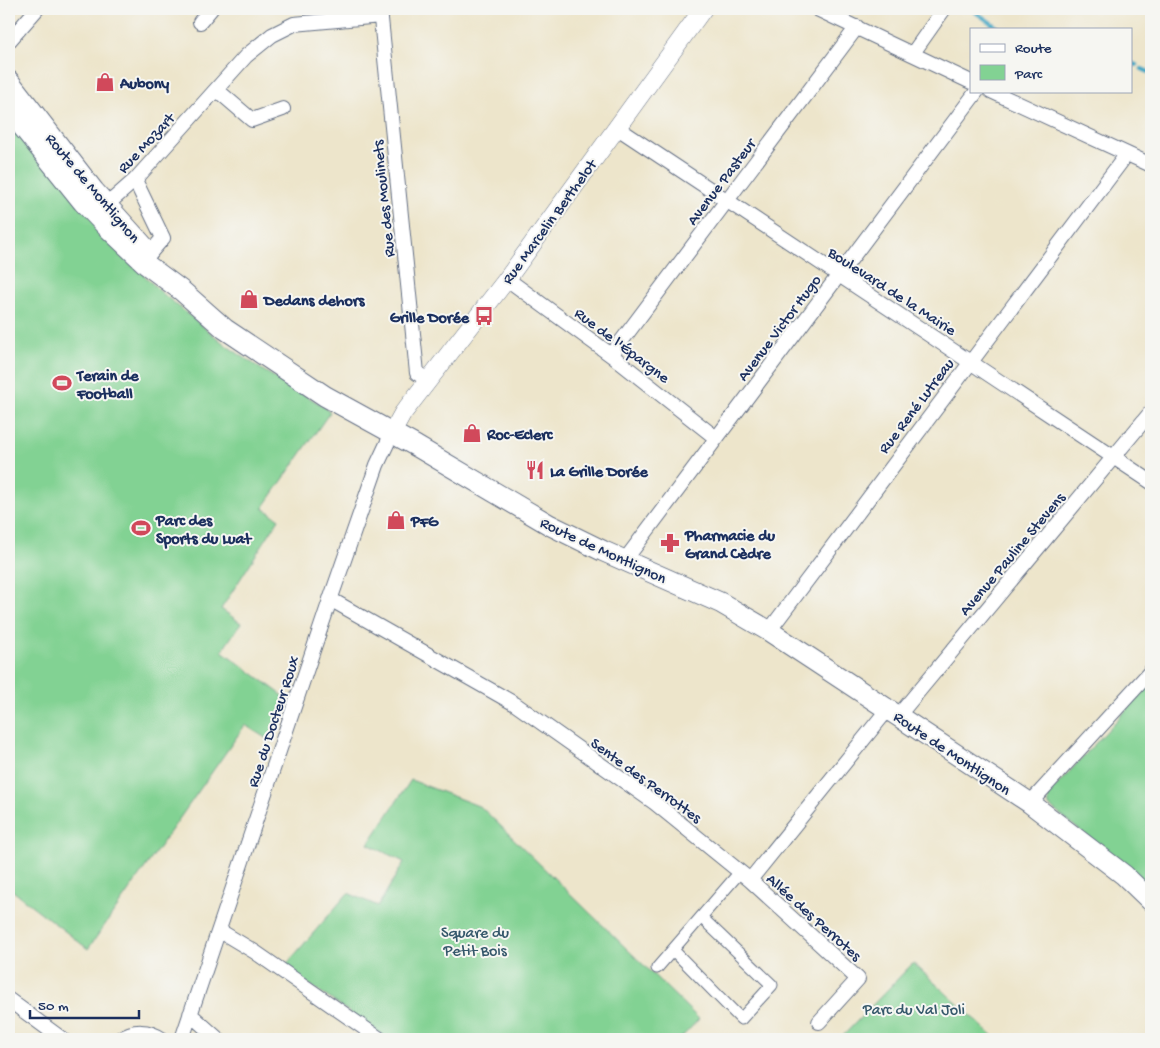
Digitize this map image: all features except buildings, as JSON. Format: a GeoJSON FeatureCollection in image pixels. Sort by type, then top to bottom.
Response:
{"type":"FeatureCollection","features":[{"type":"Feature","properties":{"kind":"main road","name":"Route de Montlignon"},"geometry":{"type":"LineString","coordinates":[[9,81],[101,210],[150,253],[182,291]]}},
{"type":"Feature","properties":{"kind":"main road","name":"Route de Montlignon"},"geometry":{"type":"LineString","coordinates":[[9,110],[101,210],[147,265],[182,291],[225,329],[325,396],[550,525],[721,603],[769,631],[1030,803],[1124,875],[1151,901]]}},
{"type":"Feature","properties":{"kind":"street"},"geometry":{"type":"LineString","coordinates":[[9,41],[37,9]]}},
{"type":"Feature","properties":{"kind":"street"},"geometry":{"type":"LineString","coordinates":[[200,22],[211,9]]}},
{"type":"Feature","properties":{"kind":"street","name":"Rue Marcelin Berthelot"},"geometry":{"type":"LineString","coordinates":[[392,433],[402,413],[507,279],[703,9]]}},
{"type":"Feature","properties":{"kind":"street"},"geometry":{"type":"LineString","coordinates":[[817,9],[970,82]]}},
{"type":"Feature","properties":{"kind":"street"},"geometry":{"type":"LineString","coordinates":[[913,53],[944,9]]}},
{"type":"Feature","properties":{"kind":"street","name":"Rue Mozart"},"geometry":{"type":"LineString","coordinates":[[101,210],[135,180],[246,56],[272,35],[294,24],[381,12]]}},
{"type":"Feature","properties":{"kind":"street","name":"Rue des Moulinets"},"geometry":{"type":"LineString","coordinates":[[381,12],[417,373],[428,380]]}},
{"type":"Feature","properties":{"kind":"street","name":"Avenue Pasteur"},"geometry":{"type":"LineString","coordinates":[[611,355],[857,27]]}},
{"type":"Feature","properties":{"kind":"street"},"geometry":{"type":"LineString","coordinates":[[217,90],[252,120],[283,109]]}},
{"type":"Feature","properties":{"kind":"street","name":"Avenue Victor Hugo"},"geometry":{"type":"LineString","coordinates":[[625,560],[976,92]]}},
{"type":"Feature","properties":{"kind":"street"},"geometry":{"type":"LineString","coordinates":[[993,92],[1151,164]]}},
{"type":"Feature","properties":{"kind":"street","name":"Boulevard de la Mairie"},"geometry":{"type":"LineString","coordinates":[[616,127],[1151,482]]}},
{"type":"Feature","properties":{"kind":"street","name":"Rue René Lutreau"},"geometry":{"type":"LineString","coordinates":[[769,631],[970,361],[1128,154]]}},
{"type":"Feature","properties":{"kind":"street"},"geometry":{"type":"LineString","coordinates":[[135,180],[163,238],[150,253]]}},
{"type":"Feature","properties":{"kind":"street","name":"Rue de l'Épargne"},"geometry":{"type":"LineString","coordinates":[[507,279],[611,355],[716,438]]}},
{"type":"Feature","properties":{"kind":"street","name":"Avenue Pauline Stevens"},"geometry":{"type":"LineString","coordinates":[[893,712],[1114,458],[1151,412]]}},
{"type":"Feature","properties":{"kind":"street","name":"Rue du Docteur Roux"},"geometry":{"type":"LineString","coordinates":[[182,1039],[220,931],[330,599],[377,464],[392,433]]}},
{"type":"Feature","properties":{"kind":"street","name":"Sente des Perrottes"},"geometry":{"type":"LineString","coordinates":[[330,599],[515,704],[655,803],[745,876]]}},
{"type":"Feature","properties":{"kind":"street"},"geometry":{"type":"LineString","coordinates":[[1030,803],[1151,671]]}},
{"type":"Feature","properties":{"kind":"street"},"geometry":{"type":"LineString","coordinates":[[657,968],[701,917],[745,876],[893,712]]}},
{"type":"Feature","properties":{"kind":"street","name":"Allée des Perrotes"},"geometry":{"type":"LineString","coordinates":[[745,876],[858,979],[819,1022]]}},
{"type":"Feature","properties":{"kind":"street"},"geometry":{"type":"LineString","coordinates":[[673,950],[741,1019],[772,985],[701,917]]}},
{"type":"Feature","properties":{"kind":"street"},"geometry":{"type":"LineString","coordinates":[[220,931],[255,952],[380,1039]]}},
{"type":"Feature","properties":{"kind":"street"},"geometry":{"type":"LineString","coordinates":[[9,1000],[62,1039]]}},
{"type":"Feature","properties":{"kind":"street"},"geometry":{"type":"LineString","coordinates":[[120,1039],[134,1032],[158,1037],[169,1034],[180,1029],[188,1018],[218,1039]]}},
{"type":"Feature","properties":{"kind":"green space","name":"Parc des Sports du Luat"},"geometry":{"type":"Polygon","coordinates":[[[9,109],[136,267],[162,293],[227,346],[330,412],[263,508],[279,519],[221,609],[241,623],[222,651],[285,697],[272,742],[245,725],[88,949],[9,888],[9,109]]]}},
{"type":"Feature","properties":{"kind":"green space"},"geometry":{"type":"Polygon","coordinates":[[[1151,683],[1151,887],[1049,806],[1048,795],[1151,683]]]}},
{"type":"Feature","properties":{"kind":"green space","name":"Square du Petit Bois"},"geometry":{"type":"Polygon","coordinates":[[[411,780],[481,807],[699,1019],[680,1039],[388,1039],[284,967],[348,893],[378,906],[404,862],[368,844],[411,780]]]}},
{"type":"Feature","properties":{"kind":"green space","name":"Parc du Val Joli"},"geometry":{"type":"Polygon","coordinates":[[[913,963],[996,1039],[840,1039],[913,963]]]}},
{"type":"Feature","properties":{"kind":"waterway"},"geometry":{"type":"LineString","coordinates":[[971,9],[999,28]]}},
{"type":"Feature","properties":{"kind":"waterway"},"geometry":{"type":"LineString","coordinates":[[1132,63],[1136,65]]}},
{"type":"Feature","properties":{"kind":"waterway"},"geometry":{"type":"LineString","coordinates":[[1142,69],[1151,73]]}},
{"type":"Feature","properties":{"kind":"place","name":"Aubony"},"geometry":{"type":"Point","coordinates":[105,82]}},
{"type":"Feature","properties":{"kind":"place","name":"Dedans dehors"},"geometry":{"type":"Point","coordinates":[249,299]}},
{"type":"Feature","properties":{"kind":"place","name":"Grille Dorée"},"geometry":{"type":"Point","coordinates":[484,316]}},
{"type":"Feature","properties":{"kind":"place","name":"Terain de Football"},"geometry":{"type":"Point","coordinates":[62,383]}},
{"type":"Feature","properties":{"kind":"place","name":"Roc-Eclerc"},"geometry":{"type":"Point","coordinates":[472,433]}},
{"type":"Feature","properties":{"kind":"place","name":"La Grille Dorée"},"geometry":{"type":"Point","coordinates":[535,470]}},
{"type":"Feature","properties":{"kind":"place","name":"PFG"},"geometry":{"type":"Point","coordinates":[396,520]}},
{"type":"Feature","properties":{"kind":"place","name":"Parc des Sports du Luat"},"geometry":{"type":"Point","coordinates":[141,528]}},
{"type":"Feature","properties":{"kind":"place","name":"Pharmacie du Grand Cèdre"},"geometry":{"type":"Point","coordinates":[670,543]}}]}
